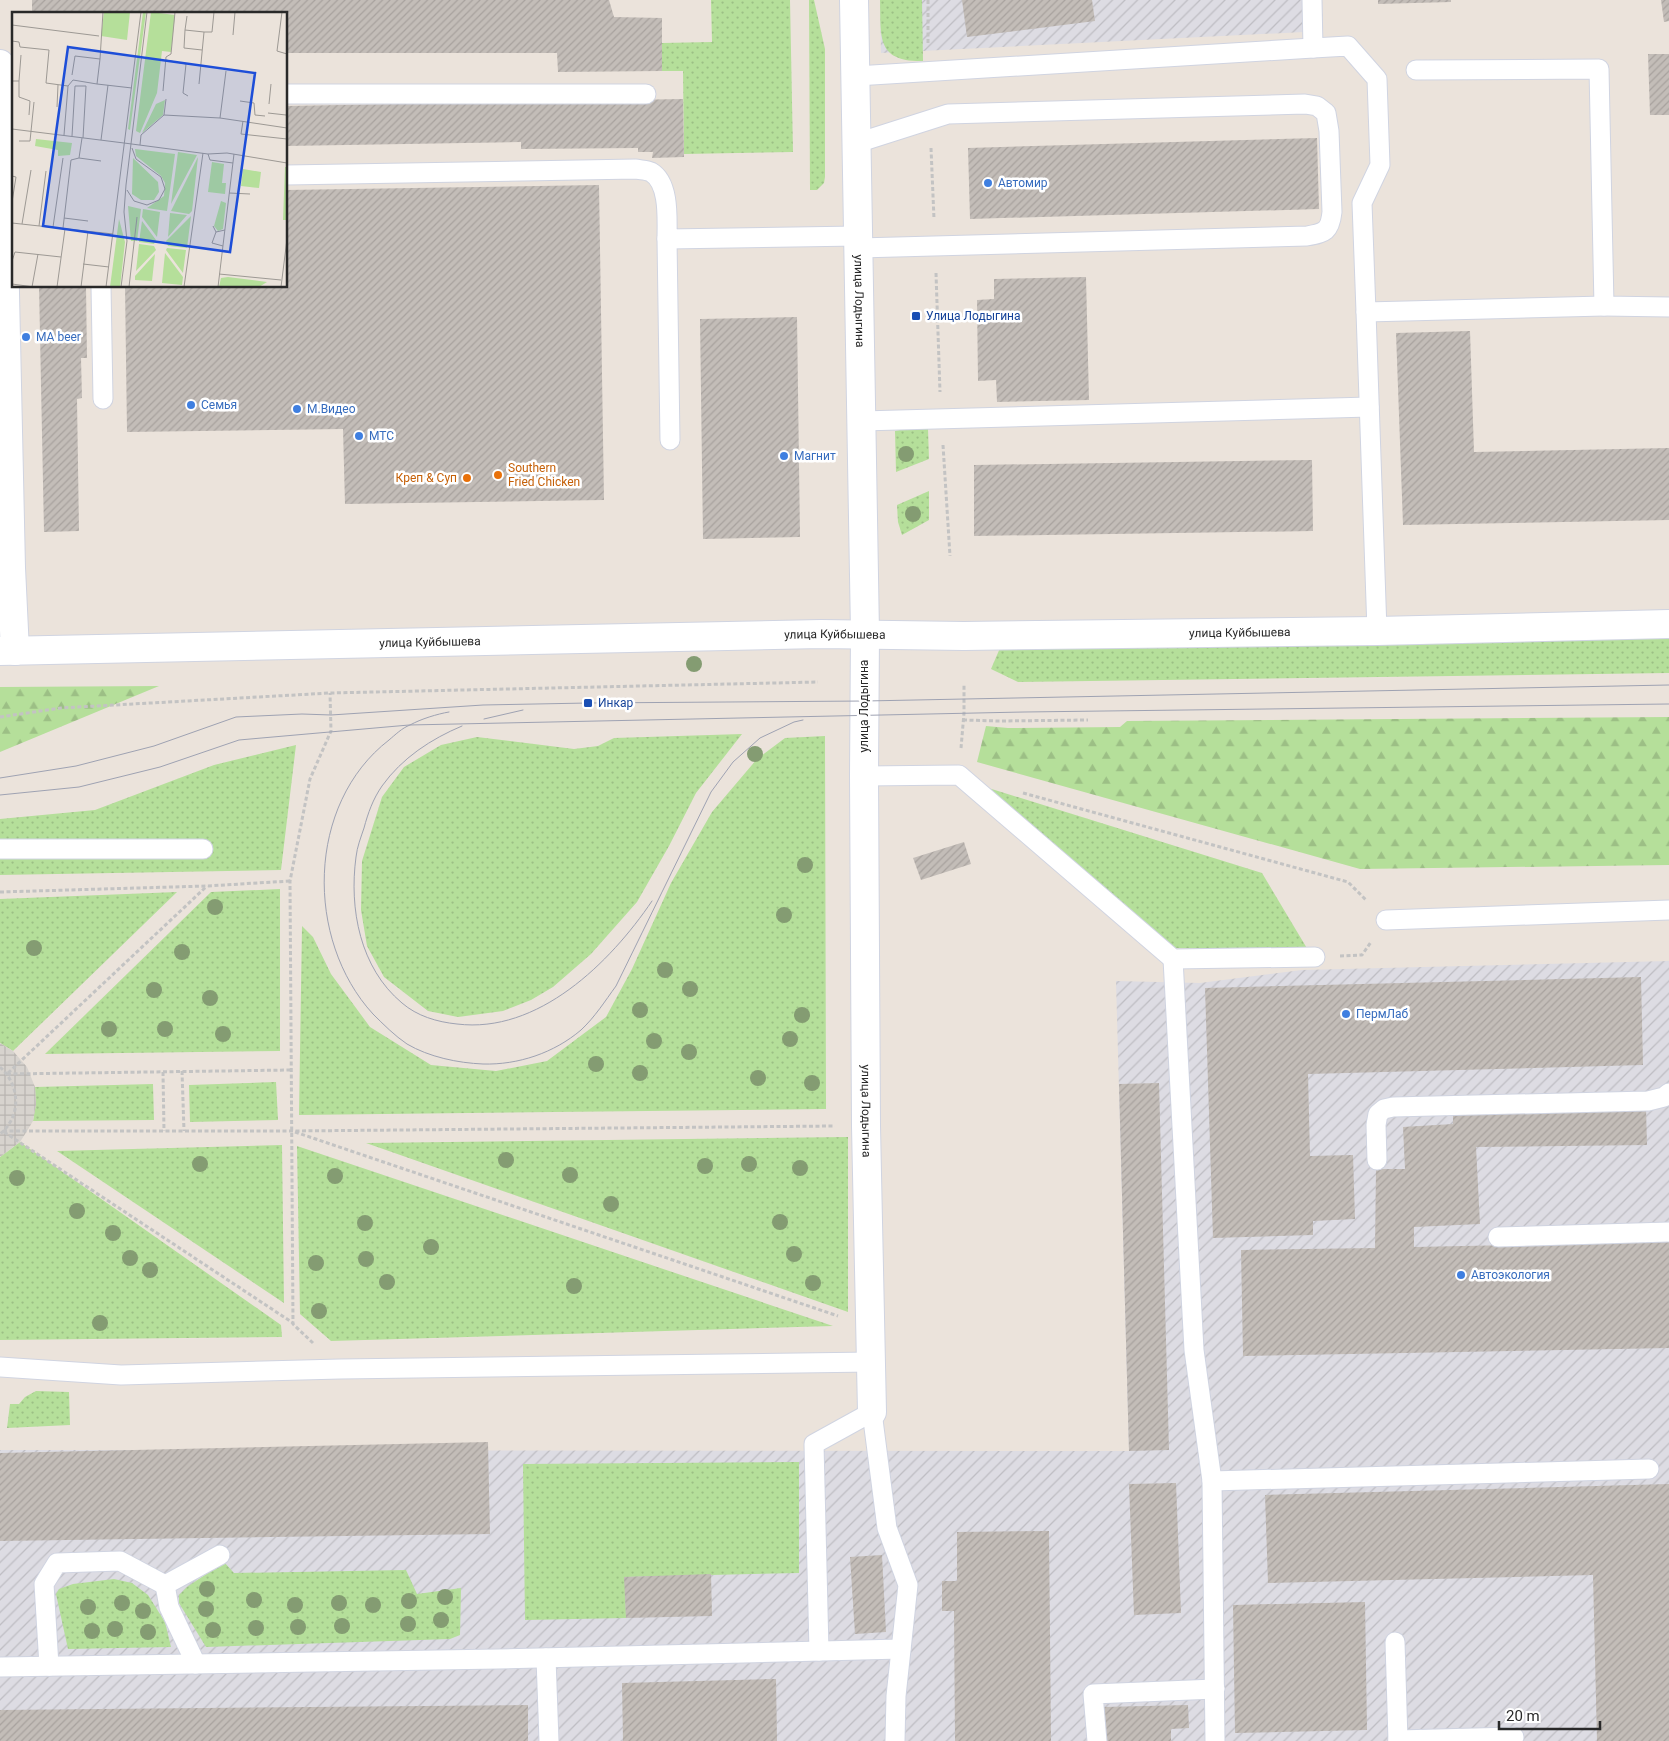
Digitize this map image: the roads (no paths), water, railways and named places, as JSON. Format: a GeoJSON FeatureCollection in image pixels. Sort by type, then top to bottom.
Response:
{"type":"FeatureCollection","features":[{"type":"Feature","properties":{"kind":"main road","name":"улица Лодыгина"},"geometry":{"type":"LineString","coordinates":[[854,0],[865,633],[866,1126],[872,1412]]}},
{"type":"Feature","properties":{"kind":"main road"},"geometry":{"type":"LineString","coordinates":[[0,64],[7,93],[4,413],[11,568],[8,651]]}},
{"type":"Feature","properties":{"kind":"main road","name":"улица Куйбышева"},"geometry":{"type":"LineString","coordinates":[[8,651],[865,633],[964,636],[1377,631],[1669,624]]}},
{"type":"Feature","properties":{"kind":"lane"},"geometry":{"type":"LineString","coordinates":[[1312,0],[1313,48]]}},
{"type":"Feature","properties":{"kind":"lane"},"geometry":{"type":"LineString","coordinates":[[856,76],[1348,46],[1377,79],[1380,165],[1362,203],[1377,631]]}},
{"type":"Feature","properties":{"kind":"lane"},"geometry":{"type":"LineString","coordinates":[[1416,70],[1599,69],[1604,306]]}},
{"type":"Feature","properties":{"kind":"lane"},"geometry":{"type":"LineString","coordinates":[[288,94],[646,94]]}},
{"type":"Feature","properties":{"kind":"lane"},"geometry":{"type":"LineString","coordinates":[[667,239],[858,242],[935,246],[1298,236],[1319,234],[1327,230],[1331,224],[1329,130],[1326,113],[1317,106],[1306,104],[948,114],[857,143]]}},
{"type":"Feature","properties":{"kind":"lane"},"geometry":{"type":"LineString","coordinates":[[288,175],[636,169],[651,172],[660,182],[667,203],[670,440]]}},
{"type":"Feature","properties":{"kind":"lane"},"geometry":{"type":"LineString","coordinates":[[101,288],[103,399]]}},
{"type":"Feature","properties":{"kind":"lane"},"geometry":{"type":"LineString","coordinates":[[1366,312],[1604,306],[1669,307]]}},
{"type":"Feature","properties":{"kind":"lane"},"geometry":{"type":"LineString","coordinates":[[862,421],[1369,407]]}},
{"type":"Feature","properties":{"kind":"lane"},"geometry":{"type":"LineString","coordinates":[[864,776],[959,775],[1173,959],[1315,957]]}},
{"type":"Feature","properties":{"kind":"lane"},"geometry":{"type":"LineString","coordinates":[[0,849],[204,849]]}},
{"type":"Feature","properties":{"kind":"lane"},"geometry":{"type":"LineString","coordinates":[[1386,920],[1669,910]]}},
{"type":"Feature","properties":{"kind":"lane"},"geometry":{"type":"LineString","coordinates":[[1173,959],[1194,1350],[1212,1481],[1215,1741]]}},
{"type":"Feature","properties":{"kind":"lane"},"geometry":{"type":"LineString","coordinates":[[1377,1160],[1376,1125],[1378,1114],[1384,1109],[1393,1107],[1648,1100],[1664,1097],[1669,1093]]}},
{"type":"Feature","properties":{"kind":"lane"},"geometry":{"type":"LineString","coordinates":[[1498,1237],[1669,1232]]}},
{"type":"Feature","properties":{"kind":"lane"},"geometry":{"type":"LineString","coordinates":[[0,1367],[121,1375],[340,1369],[872,1362]]}},
{"type":"Feature","properties":{"kind":"lane"},"geometry":{"type":"LineString","coordinates":[[819,1651],[814,1444],[872,1412],[887,1528],[908,1585],[896,1696],[895,1741]]}},
{"type":"Feature","properties":{"kind":"lane"},"geometry":{"type":"LineString","coordinates":[[1212,1481],[1649,1469]]}},
{"type":"Feature","properties":{"kind":"lane"},"geometry":{"type":"LineString","coordinates":[[165,1585],[220,1555]]}},
{"type":"Feature","properties":{"kind":"lane"},"geometry":{"type":"LineString","coordinates":[[49,1666],[44,1584],[57,1563],[120,1561],[165,1585]]}},
{"type":"Feature","properties":{"kind":"lane"},"geometry":{"type":"LineString","coordinates":[[165,1585],[169,1607],[196,1664]]}},
{"type":"Feature","properties":{"kind":"lane"},"geometry":{"type":"LineString","coordinates":[[1395,1642],[1398,1741],[1514,1737]]}},
{"type":"Feature","properties":{"kind":"lane"},"geometry":{"type":"LineString","coordinates":[[0,1667],[546,1658],[901,1649]]}},
{"type":"Feature","properties":{"kind":"lane"},"geometry":{"type":"LineString","coordinates":[[546,1658],[549,1741]]}},
{"type":"Feature","properties":{"kind":"lane"},"geometry":{"type":"LineString","coordinates":[[1096,1741],[1093,1694],[1215,1689]]}},
{"type":"Feature","properties":{"kind":"tram line"},"geometry":{"type":"LineString","coordinates":[[0,778],[76,766],[154,746],[236,717],[302,714],[331,715],[483,705],[865,701],[1669,685]]}},
{"type":"Feature","properties":{"kind":"tram line"},"geometry":{"type":"LineString","coordinates":[[0,795],[79,787],[160,767],[239,740],[409,725],[1024,712],[1669,704]]}},
{"type":"Feature","properties":{"kind":"tram line"},"geometry":{"type":"LineString","coordinates":[[484,719],[523,710]]}},
{"type":"Feature","properties":{"kind":"tram line"},"geometry":{"type":"LineString","coordinates":[[449,712],[434,715],[414,723],[389,740],[362,767],[342,799],[330,835],[324,873],[326,912],[335,949],[351,984],[381,1022],[394,1034],[416,1049],[454,1061],[483,1064],[496,1064],[535,1056],[559,1045],[586,1025],[616,986],[711,792],[733,762],[760,738],[794,722],[803,720]]}},
{"type":"Feature","properties":{"kind":"tram line"},"geometry":{"type":"LineString","coordinates":[[462,726],[428,743],[408,758],[390,776],[373,801],[357,850],[354,897],[356,917],[361,936],[367,955],[376,973],[402,1003],[421,1015],[457,1024],[487,1024],[516,1018],[543,1006],[569,990],[593,970],[615,948],[652,901]]}},
{"type":"Feature","properties":{"kind":"place","name":"Автомир"},"geometry":{"type":"Point","coordinates":[988,183]}},
{"type":"Feature","properties":{"kind":"place","name":"Улица Лодыгина"},"geometry":{"type":"Point","coordinates":[916,316]}},
{"type":"Feature","properties":{"kind":"place","name":"MA beer"},"geometry":{"type":"Point","coordinates":[26,337]}},
{"type":"Feature","properties":{"kind":"place","name":"Семья"},"geometry":{"type":"Point","coordinates":[191,405]}},
{"type":"Feature","properties":{"kind":"place","name":"М.Видео"},"geometry":{"type":"Point","coordinates":[297,409]}},
{"type":"Feature","properties":{"kind":"place","name":"МТС"},"geometry":{"type":"Point","coordinates":[359,436]}},
{"type":"Feature","properties":{"kind":"place","name":"Магнит"},"geometry":{"type":"Point","coordinates":[784,456]}},
{"type":"Feature","properties":{"kind":"place","name":"Southern Fried Chicken"},"geometry":{"type":"Point","coordinates":[498,475]}},
{"type":"Feature","properties":{"kind":"place","name":"Креп & Суп"},"geometry":{"type":"Point","coordinates":[467,478]}},
{"type":"Feature","properties":{"kind":"place","name":"Инкар"},"geometry":{"type":"Point","coordinates":[588,703]}},
{"type":"Feature","properties":{"kind":"place","name":"ПермЛаб"},"geometry":{"type":"Point","coordinates":[1346,1014]}},
{"type":"Feature","properties":{"kind":"place","name":"Автоэкология"},"geometry":{"type":"Point","coordinates":[1461,1275]}}]}
